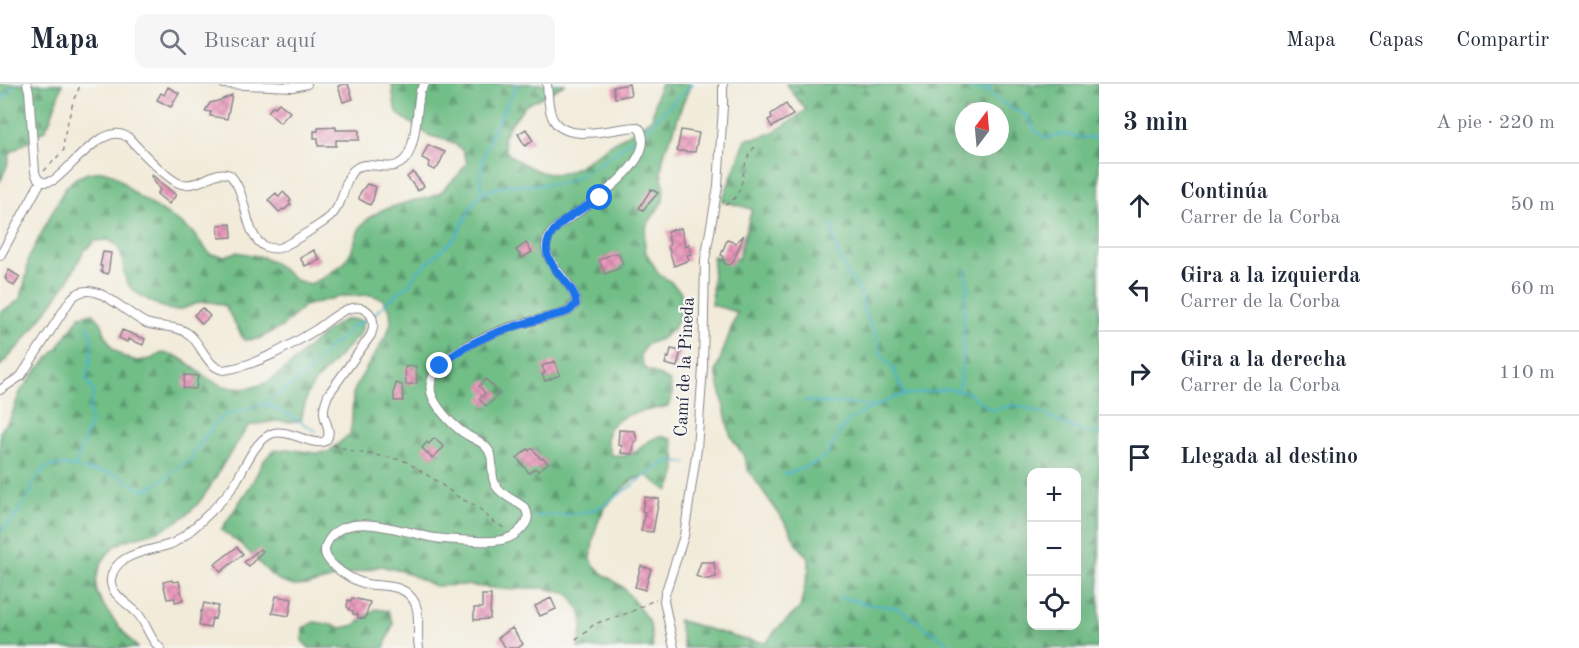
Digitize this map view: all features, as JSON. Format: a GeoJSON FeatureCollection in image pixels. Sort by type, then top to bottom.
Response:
{"type":"FeatureCollection","features":[{"type":"Feature","properties":{"kind":"street"},"geometry":{"type":"LineString","coordinates":[[27,84],[35,172],[40,181],[54,180],[106,136],[122,135],[128,137],[160,169],[178,183],[196,183],[222,173],[230,175],[240,190],[250,228],[256,240],[265,246],[275,248],[280,248],[323,222],[334,212],[354,169],[365,165],[392,167],[404,160],[411,149],[420,91],[425,84]]}},
{"type":"Feature","properties":{"kind":"street"},"geometry":{"type":"LineString","coordinates":[[224,84],[293,87],[307,84]]}},
{"type":"Feature","properties":{"kind":"street"},"geometry":{"type":"LineString","coordinates":[[419,648],[417,609],[410,596],[391,586],[364,583],[339,570],[325,553],[325,547],[331,536],[340,529],[355,525],[390,527],[433,538],[474,541],[514,537],[527,523],[525,508],[502,493],[494,483],[491,454],[488,448],[459,430],[437,404],[430,390],[433,377],[440,366],[466,347],[497,332],[564,313],[573,308],[576,304],[575,295],[550,260],[547,247],[550,234],[558,226],[600,198],[620,180],[638,155],[643,136],[640,129],[636,127],[583,134],[570,132],[559,126],[550,111],[547,84]]}},
{"type":"Feature","properties":{"kind":"street","name":"Camí de la Pineda"},"geometry":{"type":"LineString","coordinates":[[674,648],[664,608],[665,594],[684,536],[695,465],[703,368],[705,260],[718,186],[723,84]]}},
{"type":"Feature","properties":{"kind":"street"},"geometry":{"type":"LineString","coordinates":[[0,256],[40,181]]}},
{"type":"Feature","properties":{"kind":"street"},"geometry":{"type":"LineString","coordinates":[[0,390],[21,376],[71,299],[84,290],[100,293],[148,323],[185,331],[193,337],[214,366],[220,370],[262,359],[303,337],[347,309],[359,309],[371,315],[374,323],[371,335],[328,395],[325,403],[323,411],[328,430],[326,441],[312,442],[282,432],[275,432],[264,438],[254,450],[232,488],[205,519],[171,544],[145,550],[123,560],[114,571],[111,580],[113,590],[140,616],[152,639],[160,648]]}},
{"type":"Feature","properties":{"kind":"path"},"geometry":{"type":"LineString","coordinates":[[40,181],[44,170],[64,150],[64,138],[80,84]]}},
{"type":"Feature","properties":{"kind":"path"},"geometry":{"type":"LineString","coordinates":[[203,84],[224,84]]}},
{"type":"Feature","properties":{"kind":"path"},"geometry":{"type":"LineString","coordinates":[[715,206],[727,204],[734,198],[742,183],[748,156],[758,144]]}},
{"type":"Feature","properties":{"kind":"path"},"geometry":{"type":"LineString","coordinates":[[336,446],[405,461],[461,500],[477,507],[492,521],[518,533]]}},
{"type":"Feature","properties":{"kind":"path"},"geometry":{"type":"LineString","coordinates":[[576,639],[585,634],[594,624],[631,612],[665,594]]}},
{"type":"Feature","properties":{"kind":"green space"},"geometry":{"type":"Polygon","coordinates":[[[0,84],[62,84],[45,130],[10,153],[0,182],[0,84]]]}},
{"type":"Feature","properties":{"kind":"green space"},"geometry":{"type":"Polygon","coordinates":[[[392,84],[566,84],[526,105],[509,126],[503,138],[506,151],[513,158],[539,171],[551,174],[562,173],[582,164],[652,118],[661,84],[691,84],[663,158],[661,172],[664,186],[663,201],[647,225],[644,238],[646,253],[659,274],[681,292],[683,305],[672,330],[661,339],[647,344],[640,355],[644,368],[670,381],[673,394],[668,406],[629,415],[615,423],[608,429],[607,442],[611,455],[624,456],[636,452],[647,442],[659,436],[672,439],[676,472],[668,491],[647,476],[631,481],[625,486],[601,515],[593,541],[591,561],[600,572],[623,587],[650,623],[653,648],[578,648],[583,625],[579,608],[569,594],[543,588],[513,590],[463,585],[435,586],[405,572],[381,566],[308,585],[294,586],[271,575],[243,546],[221,530],[272,451],[287,449],[315,453],[328,452],[350,434],[353,394],[391,323],[390,310],[383,299],[371,295],[344,296],[304,306],[282,327],[258,339],[244,340],[225,306],[205,302],[171,310],[143,297],[128,284],[124,275],[121,253],[117,246],[109,240],[95,241],[84,251],[68,281],[53,302],[20,345],[0,366],[0,312],[21,298],[28,259],[65,188],[76,178],[88,173],[102,171],[115,175],[135,194],[192,232],[210,254],[224,256],[237,252],[262,257],[296,280],[310,284],[344,263],[351,252],[360,227],[370,217],[382,210],[440,193],[459,174],[467,162],[463,151],[452,142],[428,135],[398,114],[392,84]]]}},
{"type":"Feature","properties":{"kind":"green space"},"geometry":{"type":"Polygon","coordinates":[[[786,84],[1099,84],[1099,648],[684,648],[678,620],[742,639],[766,643],[776,630],[800,608],[809,569],[809,559],[748,470],[743,454],[730,434],[716,371],[737,312],[712,305],[713,256],[738,259],[752,209],[722,201],[746,139],[764,136],[806,110],[786,84]]]}},
{"type":"Feature","properties":{"kind":"green space"},"geometry":{"type":"Polygon","coordinates":[[[93,313],[102,324],[113,349],[124,357],[137,361],[151,359],[162,353],[173,355],[217,384],[235,388],[250,388],[276,377],[319,337],[342,321],[350,319],[364,321],[360,334],[314,383],[307,394],[301,421],[275,421],[248,426],[208,490],[192,510],[163,529],[122,542],[106,555],[97,574],[98,594],[113,619],[138,648],[0,648],[0,432],[11,417],[20,392],[57,349],[80,316],[93,313]]]}},
{"type":"Feature","properties":{"kind":"green space"},"geometry":{"type":"Polygon","coordinates":[[[375,609],[388,611],[393,624],[384,648],[309,648],[302,641],[303,628],[314,622],[342,628],[355,625],[375,609]]]}},
{"type":"Feature","properties":{"kind":"building"},"geometry":{"type":"Polygon","coordinates":[[[348,84],[353,99],[343,102],[338,86],[348,84]]]}},
{"type":"Feature","properties":{"kind":"building"},"geometry":{"type":"Polygon","coordinates":[[[629,84],[631,95],[615,98],[613,87],[629,84]]]}},
{"type":"Feature","properties":{"kind":"building"},"geometry":{"type":"Polygon","coordinates":[[[168,87],[179,93],[171,107],[157,100],[161,93],[164,95],[168,87]]]}},
{"type":"Feature","properties":{"kind":"building"},"geometry":{"type":"Polygon","coordinates":[[[232,95],[227,119],[210,116],[211,112],[205,111],[210,103],[232,95]]]}},
{"type":"Feature","properties":{"kind":"building"},"geometry":{"type":"Polygon","coordinates":[[[279,103],[290,112],[280,123],[268,112],[279,103]]]}},
{"type":"Feature","properties":{"kind":"building"},"geometry":{"type":"Polygon","coordinates":[[[786,104],[793,115],[772,127],[768,120],[772,118],[771,114],[786,104]]]}},
{"type":"Feature","properties":{"kind":"building"},"geometry":{"type":"Polygon","coordinates":[[[336,127],[336,130],[359,130],[359,140],[336,140],[336,146],[318,146],[318,138],[314,138],[314,131],[318,131],[318,128],[336,127]]]}},
{"type":"Feature","properties":{"kind":"building"},"geometry":{"type":"Polygon","coordinates":[[[526,129],[533,141],[525,146],[518,134],[526,129]]]}},
{"type":"Feature","properties":{"kind":"building"},"geometry":{"type":"Polygon","coordinates":[[[681,130],[699,133],[695,152],[677,151],[681,130]]]}},
{"type":"Feature","properties":{"kind":"building"},"geometry":{"type":"Polygon","coordinates":[[[428,145],[445,152],[438,167],[434,170],[428,167],[430,162],[422,158],[428,145]]]}},
{"type":"Feature","properties":{"kind":"building"},"geometry":{"type":"Polygon","coordinates":[[[413,172],[424,186],[418,191],[407,177],[413,172]]]}},
{"type":"Feature","properties":{"kind":"building"},"geometry":{"type":"Polygon","coordinates":[[[152,175],[176,195],[169,204],[157,194],[160,190],[152,175]]]}},
{"type":"Feature","properties":{"kind":"building"},"geometry":{"type":"Polygon","coordinates":[[[367,184],[376,187],[370,205],[359,199],[360,193],[367,184]]]}},
{"type":"Feature","properties":{"kind":"building"},"geometry":{"type":"Polygon","coordinates":[[[651,189],[658,193],[643,210],[639,208],[651,189]]]}},
{"type":"Feature","properties":{"kind":"building"},"geometry":{"type":"Polygon","coordinates":[[[283,192],[291,200],[289,202],[291,204],[279,212],[268,200],[276,193],[279,197],[283,192]]]}},
{"type":"Feature","properties":{"kind":"building"},"geometry":{"type":"Polygon","coordinates":[[[231,224],[232,237],[219,238],[218,225],[231,224]]]}},
{"type":"Feature","properties":{"kind":"building"},"geometry":{"type":"Polygon","coordinates":[[[681,228],[685,246],[689,245],[691,254],[687,255],[689,260],[674,266],[668,246],[670,245],[667,231],[681,228]]]}},
{"type":"Feature","properties":{"kind":"building"},"geometry":{"type":"Polygon","coordinates":[[[744,235],[733,262],[730,265],[725,264],[721,255],[727,240],[736,243],[744,235]]]}},
{"type":"Feature","properties":{"kind":"building"},"geometry":{"type":"Polygon","coordinates":[[[526,243],[532,252],[522,258],[516,250],[526,243]]]}},
{"type":"Feature","properties":{"kind":"building"},"geometry":{"type":"Polygon","coordinates":[[[314,250],[320,260],[305,266],[300,258],[314,250]]]}},
{"type":"Feature","properties":{"kind":"building"},"geometry":{"type":"Polygon","coordinates":[[[103,252],[111,253],[108,274],[101,272],[103,252]]]}},
{"type":"Feature","properties":{"kind":"building"},"geometry":{"type":"Polygon","coordinates":[[[618,253],[623,264],[619,266],[620,268],[605,274],[599,260],[618,253]]]}},
{"type":"Feature","properties":{"kind":"building"},"geometry":{"type":"Polygon","coordinates":[[[9,270],[20,277],[14,286],[5,278],[9,270]]]}},
{"type":"Feature","properties":{"kind":"building"},"geometry":{"type":"Polygon","coordinates":[[[202,308],[210,316],[202,324],[194,315],[202,308]]]}},
{"type":"Feature","properties":{"kind":"building"},"geometry":{"type":"Polygon","coordinates":[[[122,330],[145,339],[143,345],[119,338],[122,330]]]}},
{"type":"Feature","properties":{"kind":"building"},"geometry":{"type":"Polygon","coordinates":[[[671,349],[681,351],[677,367],[665,364],[671,349]]]}},
{"type":"Feature","properties":{"kind":"building"},"geometry":{"type":"Polygon","coordinates":[[[555,361],[560,375],[545,381],[542,366],[555,361]]]}},
{"type":"Feature","properties":{"kind":"building"},"geometry":{"type":"Polygon","coordinates":[[[416,366],[417,383],[406,385],[405,367],[416,366]]]}},
{"type":"Feature","properties":{"kind":"building"},"geometry":{"type":"Polygon","coordinates":[[[185,375],[198,376],[196,389],[183,388],[185,375]]]}},
{"type":"Feature","properties":{"kind":"building"},"geometry":{"type":"Polygon","coordinates":[[[486,379],[500,394],[486,406],[479,399],[485,393],[479,386],[486,379]]]}},
{"type":"Feature","properties":{"kind":"building"},"geometry":{"type":"Polygon","coordinates":[[[396,383],[402,385],[403,401],[394,401],[396,383]]]}},
{"type":"Feature","properties":{"kind":"building"},"geometry":{"type":"Polygon","coordinates":[[[619,430],[635,431],[637,440],[634,442],[633,454],[621,453],[622,446],[618,445],[619,430]]]}},
{"type":"Feature","properties":{"kind":"building"},"geometry":{"type":"Polygon","coordinates":[[[434,438],[444,447],[432,458],[422,448],[434,438]]]}},
{"type":"Feature","properties":{"kind":"building"},"geometry":{"type":"Polygon","coordinates":[[[532,448],[541,459],[543,458],[548,463],[538,471],[535,468],[529,473],[517,458],[532,448]]]}},
{"type":"Feature","properties":{"kind":"building"},"geometry":{"type":"Polygon","coordinates":[[[645,497],[659,499],[653,532],[641,531],[645,497]]]}},
{"type":"Feature","properties":{"kind":"building"},"geometry":{"type":"Polygon","coordinates":[[[237,547],[243,554],[221,572],[215,564],[237,547]]]}},
{"type":"Feature","properties":{"kind":"building"},"geometry":{"type":"Polygon","coordinates":[[[260,549],[263,551],[249,566],[244,562],[260,549]]]}},
{"type":"Feature","properties":{"kind":"building"},"geometry":{"type":"Polygon","coordinates":[[[701,562],[714,562],[716,577],[704,579],[696,576],[701,562]]]}},
{"type":"Feature","properties":{"kind":"building"},"geometry":{"type":"Polygon","coordinates":[[[641,566],[651,569],[645,590],[635,587],[641,566]]]}},
{"type":"Feature","properties":{"kind":"building"},"geometry":{"type":"Polygon","coordinates":[[[172,580],[173,582],[179,581],[183,600],[175,602],[175,598],[167,599],[163,582],[172,580]]]}},
{"type":"Feature","properties":{"kind":"building"},"geometry":{"type":"Polygon","coordinates":[[[482,595],[491,595],[490,619],[474,620],[474,608],[482,608],[482,595]]]}},
{"type":"Feature","properties":{"kind":"building"},"geometry":{"type":"Polygon","coordinates":[[[276,596],[292,599],[289,616],[272,613],[276,596]]]}},
{"type":"Feature","properties":{"kind":"building"},"geometry":{"type":"Polygon","coordinates":[[[352,598],[370,602],[365,619],[358,618],[358,615],[353,614],[353,611],[347,607],[348,600],[351,601],[352,598]]]}},
{"type":"Feature","properties":{"kind":"building"},"geometry":{"type":"Polygon","coordinates":[[[551,598],[556,609],[540,616],[535,606],[551,598]]]}},
{"type":"Feature","properties":{"kind":"building"},"geometry":{"type":"Polygon","coordinates":[[[204,603],[218,606],[210,628],[199,626],[204,603]]]}},
{"type":"Feature","properties":{"kind":"building"},"geometry":{"type":"Polygon","coordinates":[[[512,628],[523,644],[518,648],[506,648],[498,638],[512,628]]]}},
{"type":"Feature","properties":{"kind":"waterway"},"geometry":{"type":"LineString","coordinates":[[482,193],[482,164],[485,150],[518,84]]}},
{"type":"Feature","properties":{"kind":"waterway"},"geometry":{"type":"LineString","coordinates":[[647,128],[692,84]]}},
{"type":"Feature","properties":{"kind":"waterway"},"geometry":{"type":"LineString","coordinates":[[961,84],[987,91]]}},
{"type":"Feature","properties":{"kind":"waterway"},"geometry":{"type":"LineString","coordinates":[[992,84],[988,91],[1007,106],[1026,115],[1036,131],[1045,138],[1064,134],[1099,138]]}},
{"type":"Feature","properties":{"kind":"waterway"},"geometry":{"type":"LineString","coordinates":[[0,102],[13,87]]}},
{"type":"Feature","properties":{"kind":"waterway"},"geometry":{"type":"LineString","coordinates":[[373,315],[407,287],[416,273],[456,237],[473,203],[482,193],[507,185],[565,183],[601,163],[636,136]]}},
{"type":"Feature","properties":{"kind":"waterway"},"geometry":{"type":"LineString","coordinates":[[833,223],[834,240],[838,253],[848,275],[861,293],[864,311],[876,335],[881,354],[893,368],[904,394]]}},
{"type":"Feature","properties":{"kind":"waterway"},"geometry":{"type":"LineString","coordinates":[[959,391],[964,306],[968,285],[965,270]]}},
{"type":"Feature","properties":{"kind":"waterway"},"geometry":{"type":"LineString","coordinates":[[0,532],[15,517],[31,493],[35,480],[43,470],[51,466],[65,465],[111,473],[138,488],[145,490],[152,487],[189,461],[213,425],[225,415],[263,404],[279,395],[313,368],[329,347],[342,338],[350,328],[369,318]]}},
{"type":"Feature","properties":{"kind":"waterway"},"geometry":{"type":"LineString","coordinates":[[75,466],[91,421],[89,410],[94,393],[86,379],[92,345],[88,325]]}},
{"type":"Feature","properties":{"kind":"waterway"},"geometry":{"type":"LineString","coordinates":[[784,474],[815,463],[827,455],[848,421],[865,411],[904,395],[947,389],[967,392],[991,410],[1016,405],[1047,415],[1065,425],[1099,434]]}},
{"type":"Feature","properties":{"kind":"waterway"},"geometry":{"type":"LineString","coordinates":[[805,401],[874,406]]}},
{"type":"Feature","properties":{"kind":"waterway"},"geometry":{"type":"LineString","coordinates":[[263,404],[285,413],[316,431]]}},
{"type":"Feature","properties":{"kind":"waterway"},"geometry":{"type":"LineString","coordinates":[[535,516],[591,511],[604,505],[658,467],[670,461],[687,463]]}},
{"type":"Feature","properties":{"kind":"waterway"},"geometry":{"type":"LineString","coordinates":[[839,597],[898,608],[955,648]]}},
{"type":"Feature","properties":{"kind":"route"},"geometry":{"type":"LineString","coordinates":[[440,366],[466,347],[497,332],[564,313],[573,308],[576,304],[575,295],[550,260],[548,240],[550,234],[558,226],[600,198]]}}]}
